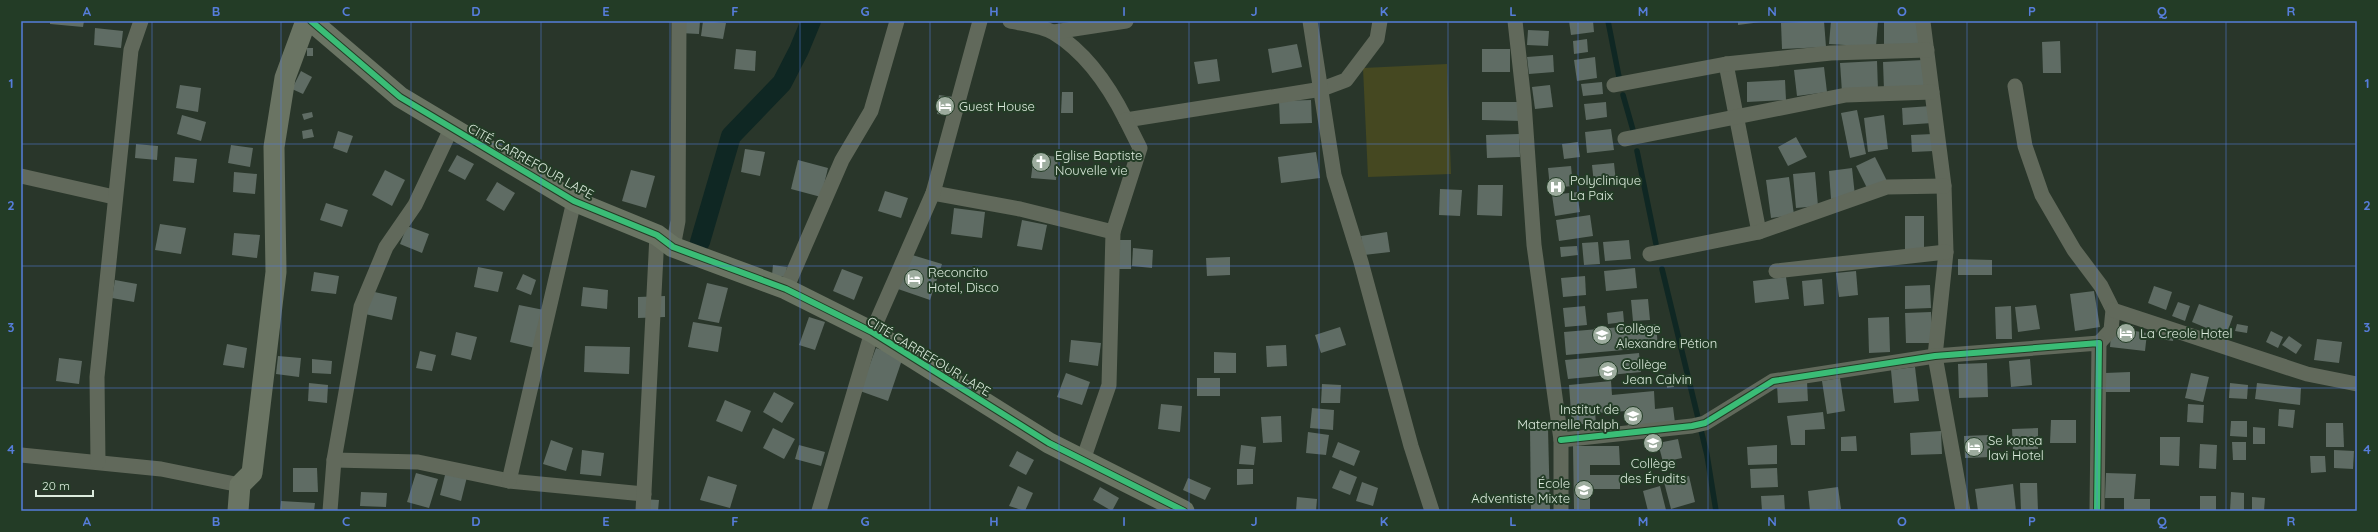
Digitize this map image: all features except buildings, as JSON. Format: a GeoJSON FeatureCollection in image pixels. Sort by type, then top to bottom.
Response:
{"type":"FeatureCollection","features":[{"type":"Feature","properties":{"kind":"street"},"geometry":{"type":"LineString","coordinates":[[98,462],[97,377],[114,197],[131,50],[141,21]]}},
{"type":"Feature","properties":{"kind":"street"},"geometry":{"type":"LineString","coordinates":[[238,511],[240,485],[252,474],[276,272],[274,147],[285,78],[306,21]]}},
{"type":"Feature","properties":{"kind":"street","name":"CITÉ CARREFOUR LAPE"},"geometry":{"type":"LineString","coordinates":[[311,21],[400,97],[451,129],[574,201],[665,241],[786,289],[872,332],[1049,443],[1184,511]]}},
{"type":"Feature","properties":{"kind":"street"},"geometry":{"type":"LineString","coordinates":[[643,511],[665,241],[678,221],[679,21]]}},
{"type":"Feature","properties":{"kind":"street"},"geometry":{"type":"LineString","coordinates":[[786,289],[842,160],[871,110],[897,21]]}},
{"type":"Feature","properties":{"kind":"street"},"geometry":{"type":"LineString","coordinates":[[819,511],[872,332],[933,193],[980,21]]}},
{"type":"Feature","properties":{"kind":"street"},"geometry":{"type":"LineString","coordinates":[[1010,21],[1054,32],[1126,21]]}},
{"type":"Feature","properties":{"kind":"street"},"geometry":{"type":"LineString","coordinates":[[1310,21],[1322,89],[1334,176],[1363,270],[1411,446],[1432,511]]}},
{"type":"Feature","properties":{"kind":"street"},"geometry":{"type":"LineString","coordinates":[[1126,120],[1322,89],[1346,80],[1377,39],[1380,21]]}},
{"type":"Feature","properties":{"kind":"street"},"geometry":{"type":"LineString","coordinates":[[1515,21],[1524,102],[1534,245],[1561,440],[1561,511]]}},
{"type":"Feature","properties":{"kind":"street"},"geometry":{"type":"LineString","coordinates":[[1923,22],[1944,186],[1946,252],[1935,356],[1963,511]]}},
{"type":"Feature","properties":{"kind":"street"},"geometry":{"type":"LineString","coordinates":[[1054,32],[1085,58],[1110,88],[1140,148],[1113,232],[1109,385],[1083,460]]}},
{"type":"Feature","properties":{"kind":"street"},"geometry":{"type":"LineString","coordinates":[[1614,85],[1726,64],[1831,53],[1927,50]]}},
{"type":"Feature","properties":{"kind":"street"},"geometry":{"type":"LineString","coordinates":[[1726,64],[1759,232]]}},
{"type":"Feature","properties":{"kind":"street"},"geometry":{"type":"LineString","coordinates":[[2014,86],[2025,146],[2042,195],[2074,250],[2101,286],[2113,310],[2111,330],[2099,343],[2097,511]]}},
{"type":"Feature","properties":{"kind":"street"},"geometry":{"type":"LineString","coordinates":[[1625,139],[1846,95],[1932,92]]}},
{"type":"Feature","properties":{"kind":"street"},"geometry":{"type":"LineString","coordinates":[[330,511],[334,460],[361,307],[386,247],[416,205],[451,129]]}},
{"type":"Feature","properties":{"kind":"street"},"geometry":{"type":"LineString","coordinates":[[21,176],[114,197]]}},
{"type":"Feature","properties":{"kind":"street"},"geometry":{"type":"LineString","coordinates":[[1650,254],[1759,232],[1887,187],[1944,186]]}},
{"type":"Feature","properties":{"kind":"street"},"geometry":{"type":"LineString","coordinates":[[933,193],[1020,209],[1113,232]]}},
{"type":"Feature","properties":{"kind":"street"},"geometry":{"type":"LineString","coordinates":[[509,480],[574,201]]}},
{"type":"Feature","properties":{"kind":"street"},"geometry":{"type":"LineString","coordinates":[[1776,271],[1946,252]]}},
{"type":"Feature","properties":{"kind":"street"},"geometry":{"type":"LineString","coordinates":[[2113,310],[2307,374],[2357,384]]}},
{"type":"Feature","properties":{"kind":"street"},"geometry":{"type":"LineString","coordinates":[[1561,440],[1699,425],[1773,381],[1935,356],[2099,343]]}},
{"type":"Feature","properties":{"kind":"street"},"geometry":{"type":"LineString","coordinates":[[21,455],[160,469],[240,485]]}},
{"type":"Feature","properties":{"kind":"street"},"geometry":{"type":"LineString","coordinates":[[334,460],[418,462],[509,480],[644,494]]}},
{"type":"Feature","properties":{"kind":"green space"},"geometry":{"type":"Polygon","coordinates":[[[1447,64],[1451,174],[1368,177],[1363,68],[1447,64]]]}},
{"type":"Feature","properties":{"kind":"waterway"},"geometry":{"type":"LineString","coordinates":[[700,242],[731,136],[782,83],[799,50],[811,21]]}},
{"type":"Feature","properties":{"kind":"waterway"},"geometry":{"type":"LineString","coordinates":[[1608,21],[1619,77]]}},
{"type":"Feature","properties":{"kind":"waterway"},"geometry":{"type":"LineString","coordinates":[[1623,95],[1633,130]]}},
{"type":"Feature","properties":{"kind":"waterway"},"geometry":{"type":"LineString","coordinates":[[1637,151],[1656,244]]}},
{"type":"Feature","properties":{"kind":"waterway"},"geometry":{"type":"LineString","coordinates":[[1662,269],[1707,455],[1716,511]]}},
{"type":"Feature","properties":{"kind":"cycle path"},"geometry":{"type":"LineString","coordinates":[[311,21],[400,97],[574,201],[657,235],[673,247],[786,289],[872,332],[1049,443],[1184,511]]}},
{"type":"Feature","properties":{"kind":"cycle path"},"geometry":{"type":"LineString","coordinates":[[1561,440],[1692,426],[1705,423],[1773,381],[1935,356],[2099,343],[2097,511]]}},
{"type":"Feature","properties":{"kind":"place","name":"Guest House"},"geometry":{"type":"Point","coordinates":[945,106]}},
{"type":"Feature","properties":{"kind":"place","name":"Eglise Baptiste Nouvelle vie"},"geometry":{"type":"Point","coordinates":[1041,162]}},
{"type":"Feature","properties":{"kind":"place","name":"Polyclinique La Paix"},"geometry":{"type":"Point","coordinates":[1556,187]}},
{"type":"Feature","properties":{"kind":"place","name":"Reconcito Hotel, Disco"},"geometry":{"type":"Point","coordinates":[914,279]}},
{"type":"Feature","properties":{"kind":"place","name":"La Creole Hotel"},"geometry":{"type":"Point","coordinates":[2126,333]}},
{"type":"Feature","properties":{"kind":"place","name":"Collège Alexandre Pétion"},"geometry":{"type":"Point","coordinates":[1602,335]}},
{"type":"Feature","properties":{"kind":"place","name":"Collège Jean Calvin"},"geometry":{"type":"Point","coordinates":[1608,371]}},
{"type":"Feature","properties":{"kind":"place","name":"Institut de Maternelle Ralph"},"geometry":{"type":"Point","coordinates":[1633,416]}},
{"type":"Feature","properties":{"kind":"place","name":"Collège des Érudits"},"geometry":{"type":"Point","coordinates":[1653,443]}},
{"type":"Feature","properties":{"kind":"place","name":"Se konsa lavi Hotel"},"geometry":{"type":"Point","coordinates":[1974,447]}},
{"type":"Feature","properties":{"kind":"place","name":"École Adventiste Mixte"},"geometry":{"type":"Point","coordinates":[1584,490]}}]}
